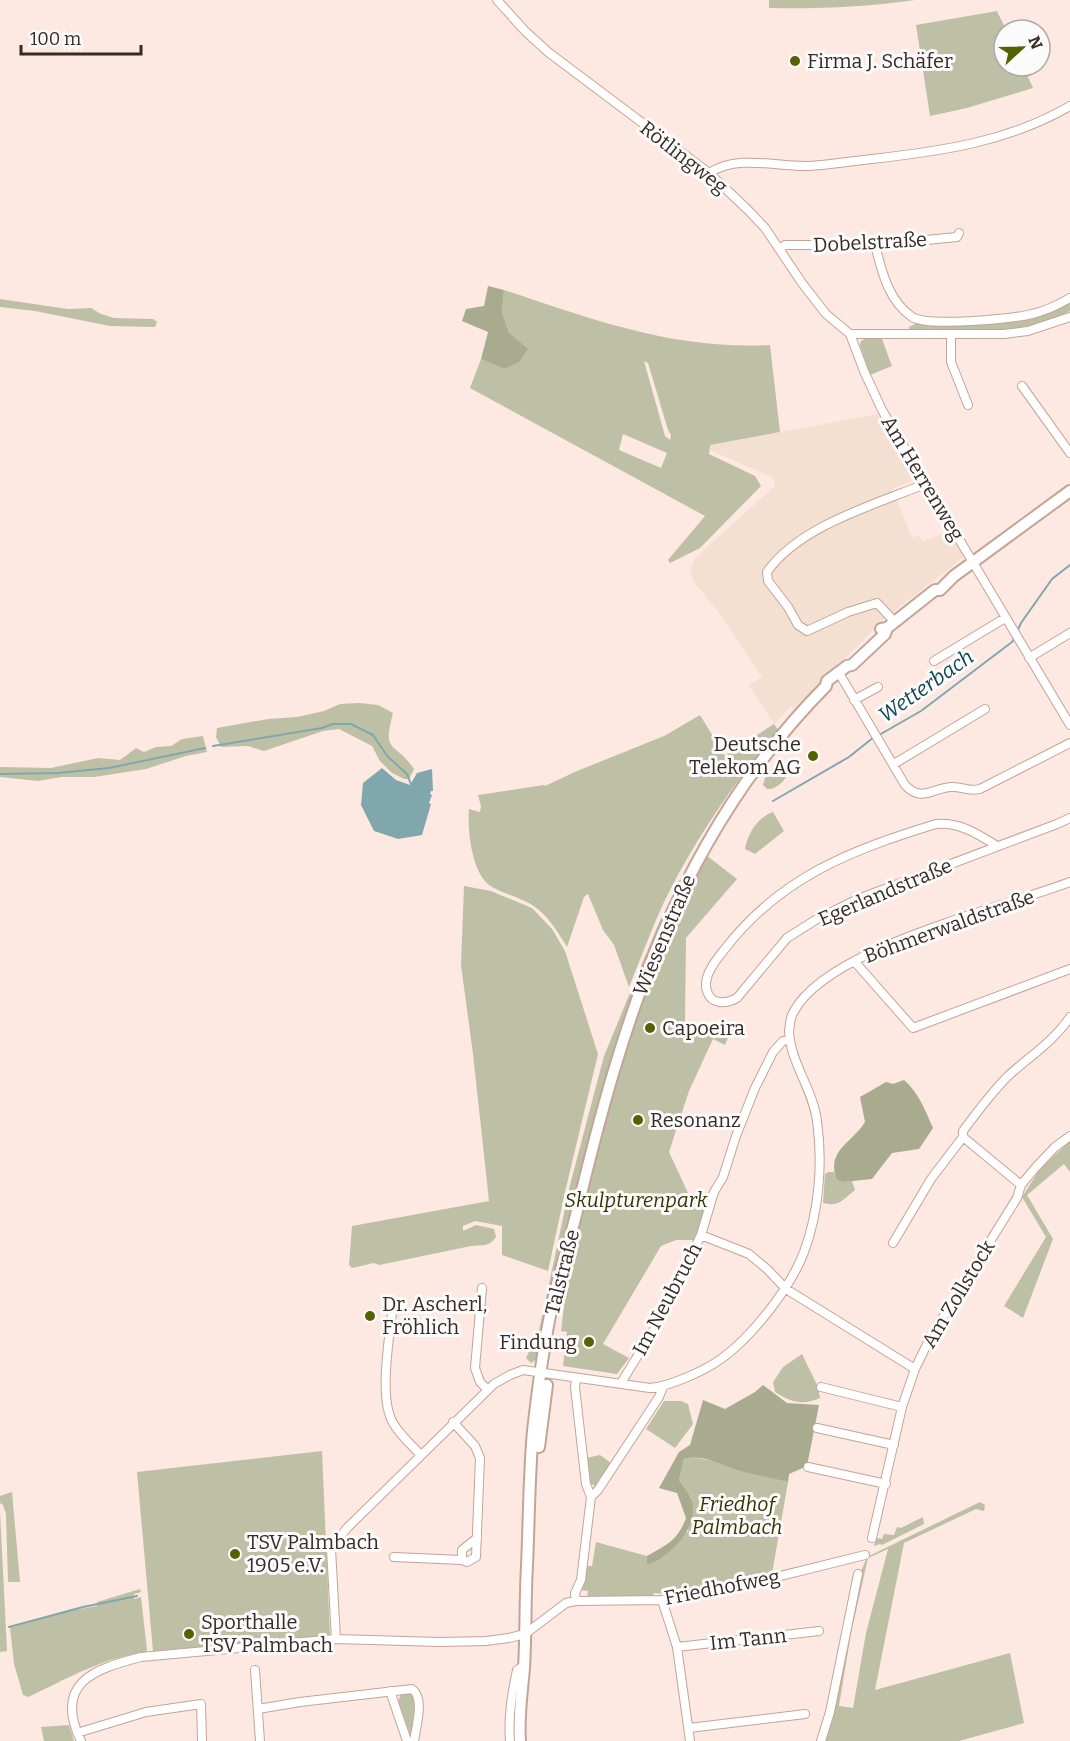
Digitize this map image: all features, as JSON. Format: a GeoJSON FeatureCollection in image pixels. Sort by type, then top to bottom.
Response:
{"type":"FeatureCollection","features":[{"type":"Feature","properties":{"kind":"main road","name":"Wiesenstraße"},"geometry":{"type":"LineString","coordinates":[[575,1219],[613,1071],[647,968],[671,911],[698,858],[731,804],[777,741],[826,686],[831,676],[852,665],[885,634],[891,625],[935,591],[936,586],[942,581],[948,580],[1070,491]]}},
{"type":"Feature","properties":{"kind":"main road","name":"Talstraße"},"geometry":{"type":"LineString","coordinates":[[520,1741],[531,1454],[575,1219]]}},
{"type":"Feature","properties":{"kind":"street","name":"Rötlingweg"},"geometry":{"type":"LineString","coordinates":[[497,0],[548,52],[709,173],[748,210],[826,314],[850,334]]}},
{"type":"Feature","properties":{"kind":"street"},"geometry":{"type":"LineString","coordinates":[[709,173],[725,165],[743,163],[807,166],[955,148],[1020,131],[1070,106]]}},
{"type":"Feature","properties":{"kind":"street","name":"Dobelstraße"},"geometry":{"type":"LineString","coordinates":[[779,249],[786,245],[875,245],[957,237],[959,233]]}},
{"type":"Feature","properties":{"kind":"street"},"geometry":{"type":"LineString","coordinates":[[875,245],[891,295],[898,304],[918,320],[978,321],[1013,318],[1043,311],[1070,298]]}},
{"type":"Feature","properties":{"kind":"street"},"geometry":{"type":"LineString","coordinates":[[850,334],[1004,334],[1028,332],[1070,317]]}},
{"type":"Feature","properties":{"kind":"street","name":"Am Herrenweg"},"geometry":{"type":"LineString","coordinates":[[850,334],[870,386],[925,484],[974,561],[1005,618],[1070,725]]}},
{"type":"Feature","properties":{"kind":"street"},"geometry":{"type":"LineString","coordinates":[[951,334],[951,362],[968,405]]}},
{"type":"Feature","properties":{"kind":"street"},"geometry":{"type":"LineString","coordinates":[[1022,386],[1070,453]]}},
{"type":"Feature","properties":{"kind":"street"},"geometry":{"type":"LineString","coordinates":[[891,625],[884,608],[878,603],[848,612],[807,631],[798,625],[788,607],[768,581],[767,572],[801,539],[819,528],[925,484]]}},
{"type":"Feature","properties":{"kind":"street"},"geometry":{"type":"LineString","coordinates":[[934,661],[1005,618]]}},
{"type":"Feature","properties":{"kind":"street"},"geometry":{"type":"LineString","coordinates":[[1029,658],[1070,633]]}},
{"type":"Feature","properties":{"kind":"street"},"geometry":{"type":"LineString","coordinates":[[841,671],[854,700],[912,793],[922,794],[950,787],[971,792],[1070,743]]}},
{"type":"Feature","properties":{"kind":"street"},"geometry":{"type":"LineString","coordinates":[[854,700],[878,687]]}},
{"type":"Feature","properties":{"kind":"street"},"geometry":{"type":"LineString","coordinates":[[894,764],[984,709]]}},
{"type":"Feature","properties":{"kind":"street","name":"Egerlandstraße"},"geometry":{"type":"LineString","coordinates":[[997,846],[959,826],[948,823],[936,824],[855,853],[803,877],[768,902],[733,938],[716,960],[707,977],[707,992],[715,1001],[726,1004],[741,994],[787,938],[817,919],[858,899],[997,846],[1070,818]]}},
{"type":"Feature","properties":{"kind":"street","name":"Böhmerwaldstraße"},"geometry":{"type":"LineString","coordinates":[[789,1034],[792,1014],[813,988],[854,961],[875,950],[1070,882]]}},
{"type":"Feature","properties":{"kind":"street"},"geometry":{"type":"LineString","coordinates":[[854,961],[913,1028],[1070,969]]}},
{"type":"Feature","properties":{"kind":"street"},"geometry":{"type":"LineString","coordinates":[[893,1243],[931,1179],[963,1137],[963,1131],[985,1101],[1009,1076],[1055,1036],[1070,1017]]}},
{"type":"Feature","properties":{"kind":"street"},"geometry":{"type":"LineString","coordinates":[[336,1640],[331,1550],[346,1528],[488,1390],[501,1380],[523,1370],[650,1388],[663,1387],[723,1358],[749,1333],[786,1289],[804,1254],[808,1240],[816,1205],[819,1162],[817,1121],[813,1101],[789,1034]]}},
{"type":"Feature","properties":{"kind":"street","name":"Im Neubruch"},"geometry":{"type":"LineString","coordinates":[[621,1383],[659,1321],[701,1235],[714,1192],[723,1177],[755,1088],[773,1052],[789,1034]]}},
{"type":"Feature","properties":{"kind":"street"},"geometry":{"type":"LineString","coordinates":[[963,1137],[1021,1185]]}},
{"type":"Feature","properties":{"kind":"street","name":"Am Zollstock"},"geometry":{"type":"LineString","coordinates":[[872,1538],[902,1407],[915,1369],[930,1338],[1017,1198],[1021,1185],[1054,1147],[1070,1137]]}},
{"type":"Feature","properties":{"kind":"street"},"geometry":{"type":"LineString","coordinates":[[701,1235],[749,1254],[786,1289],[915,1369]]}},
{"type":"Feature","properties":{"kind":"street"},"geometry":{"type":"LineString","coordinates":[[482,1288],[475,1368],[480,1382],[488,1390]]}},
{"type":"Feature","properties":{"kind":"street"},"geometry":{"type":"LineString","coordinates":[[393,1304],[385,1395],[387,1411],[399,1432],[420,1454]]}},
{"type":"Feature","properties":{"kind":"street"},"geometry":{"type":"LineString","coordinates":[[81,1741],[74,1720],[72,1696],[85,1678],[118,1663],[149,1656],[336,1640],[486,1641],[518,1637],[566,1604],[576,1601],[575,1593],[581,1580],[591,1497],[586,1484],[575,1387],[576,1378]]}},
{"type":"Feature","properties":{"kind":"street"},"geometry":{"type":"LineString","coordinates":[[591,1497],[598,1490],[659,1397],[663,1387]]}},
{"type":"Feature","properties":{"kind":"street"},"geometry":{"type":"LineString","coordinates":[[821,1387],[902,1407]]}},
{"type":"Feature","properties":{"kind":"street"},"geometry":{"type":"LineString","coordinates":[[394,1557],[467,1562],[476,1557],[480,1458],[475,1446],[453,1422]]}},
{"type":"Feature","properties":{"kind":"street"},"geometry":{"type":"LineString","coordinates":[[817,1428],[894,1445]]}},
{"type":"Feature","properties":{"kind":"street"},"geometry":{"type":"LineString","coordinates":[[808,1467],[886,1484]]}},
{"type":"Feature","properties":{"kind":"street"},"geometry":{"type":"LineString","coordinates":[[462,1560],[462,1550],[477,1538]]}},
{"type":"Feature","properties":{"kind":"street","name":"Friedhofweg"},"geometry":{"type":"LineString","coordinates":[[576,1601],[662,1600],[756,1582],[865,1555]]}},
{"type":"Feature","properties":{"kind":"street"},"geometry":{"type":"LineString","coordinates":[[821,1741],[830,1712],[858,1574]]}},
{"type":"Feature","properties":{"kind":"street"},"geometry":{"type":"LineString","coordinates":[[662,1600],[677,1647],[690,1741]]}},
{"type":"Feature","properties":{"kind":"street","name":"Im Tann"},"geometry":{"type":"LineString","coordinates":[[677,1647],[819,1631]]}},
{"type":"Feature","properties":{"kind":"street","name":"Talstraße"},"geometry":{"type":"LineString","coordinates":[[510,1741],[508,1722],[510,1706],[517,1670],[524,1666]]}},
{"type":"Feature","properties":{"kind":"street"},"geometry":{"type":"LineString","coordinates":[[255,1670],[260,1741]]}},
{"type":"Feature","properties":{"kind":"street"},"geometry":{"type":"LineString","coordinates":[[258,1709],[412,1689],[419,1698],[414,1741]]}},
{"type":"Feature","properties":{"kind":"street"},"geometry":{"type":"LineString","coordinates":[[390,1691],[407,1741]]}},
{"type":"Feature","properties":{"kind":"street"},"geometry":{"type":"LineString","coordinates":[[77,1733],[146,1712],[201,1704],[202,1741]]}},
{"type":"Feature","properties":{"kind":"street"},"geometry":{"type":"LineString","coordinates":[[689,1728],[805,1714]]}},
{"type":"Feature","properties":{"kind":"shaded area"},"geometry":{"type":"Polygon","coordinates":[[[878,414],[914,476],[912,481],[892,489],[912,538],[919,535],[922,542],[948,531],[964,557],[884,619],[795,709],[791,706],[774,724],[749,685],[762,677],[719,613],[694,582],[690,570],[695,558],[775,486],[774,478],[710,450],[710,445],[878,414]]]}},
{"type":"Feature","properties":{"kind":"green space"},"geometry":{"type":"Polygon","coordinates":[[[769,0],[915,0],[824,8],[769,8],[769,0]]]}},
{"type":"Feature","properties":{"kind":"green space"},"geometry":{"type":"Polygon","coordinates":[[[997,11],[1000,18],[992,18],[992,78],[1028,78],[1033,88],[967,108],[930,116],[916,25],[997,11]]]}},
{"type":"Feature","properties":{"kind":"green space"},"geometry":{"type":"Polygon","coordinates":[[[488,286],[504,290],[502,312],[509,333],[528,349],[519,362],[504,369],[481,359],[488,332],[462,321],[466,309],[484,306],[488,286]]]}},
{"type":"Feature","properties":{"kind":"green space"},"geometry":{"type":"Polygon","coordinates":[[[504,290],[603,322],[667,338],[700,343],[770,345],[780,432],[710,445],[709,454],[755,476],[761,486],[700,548],[670,563],[668,560],[705,516],[470,388],[481,359],[504,369],[509,333],[502,312],[504,290]],[[644,361],[665,436],[670,440],[671,435],[648,363],[644,361]],[[623,434],[619,450],[661,468],[667,453],[623,434]]]}},
{"type":"Feature","properties":{"kind":"green space"},"geometry":{"type":"Polygon","coordinates":[[[0,299],[68,309],[91,308],[114,318],[153,319],[157,322],[155,327],[110,326],[35,311],[0,307],[0,299]]]}},
{"type":"Feature","properties":{"kind":"green space"},"geometry":{"type":"Polygon","coordinates":[[[1070,301],[1070,311],[1032,325],[991,330],[909,331],[909,327],[919,322],[1014,320],[1070,301]]]}},
{"type":"Feature","properties":{"kind":"green space"},"geometry":{"type":"Polygon","coordinates":[[[865,339],[882,339],[892,366],[870,375],[860,345],[865,339]]]}},
{"type":"Feature","properties":{"kind":"green space"},"geometry":{"type":"Polygon","coordinates":[[[340,704],[378,705],[393,713],[390,742],[414,769],[409,779],[392,773],[380,761],[372,746],[339,729],[323,731],[264,751],[248,746],[221,747],[216,737],[217,728],[268,719],[297,717],[324,711],[340,704]]]}},
{"type":"Feature","properties":{"kind":"green space"},"geometry":{"type":"Polygon","coordinates":[[[700,715],[725,756],[774,724],[778,730],[747,768],[692,851],[652,928],[629,987],[614,945],[603,930],[588,894],[584,897],[567,947],[539,910],[492,887],[485,881],[472,852],[469,809],[480,812],[478,795],[545,786],[664,736],[700,715]]]}},
{"type":"Feature","properties":{"kind":"green space"},"geometry":{"type":"Polygon","coordinates":[[[203,736],[207,752],[146,769],[94,777],[61,777],[38,781],[0,777],[0,767],[51,768],[98,758],[120,760],[136,748],[144,752],[156,747],[171,746],[182,739],[203,736]]]}},
{"type":"Feature","properties":{"kind":"green space"},"geometry":{"type":"Polygon","coordinates":[[[779,767],[784,767],[788,771],[786,778],[777,786],[767,789],[763,785],[765,778],[779,767]]]}},
{"type":"Feature","properties":{"kind":"green space"},"geometry":{"type":"Polygon","coordinates":[[[773,812],[784,831],[755,854],[745,849],[754,827],[762,818],[773,812]]]}},
{"type":"Feature","properties":{"kind":"green space","name":"Skulpturenpark"},"geometry":{"type":"Polygon","coordinates":[[[706,855],[737,879],[686,938],[685,1024],[730,1033],[725,1045],[713,1039],[689,1091],[669,1152],[688,1193],[709,1199],[695,1240],[676,1240],[661,1246],[603,1344],[629,1358],[617,1374],[563,1366],[567,1332],[561,1331],[570,1267],[615,1081],[640,1001],[660,949],[706,855]]]}},
{"type":"Feature","properties":{"kind":"green space"},"geometry":{"type":"Polygon","coordinates":[[[688,866],[690,868],[630,1005],[537,1359],[531,1363],[526,1358],[539,1331],[570,1185],[604,1056],[658,925],[688,866]]]}},
{"type":"Feature","properties":{"kind":"green space"},"geometry":{"type":"Polygon","coordinates":[[[464,886],[491,891],[532,908],[552,929],[565,951],[598,1054],[548,1271],[502,1255],[502,1226],[475,1221],[463,1226],[463,1231],[476,1225],[494,1229],[496,1237],[491,1242],[379,1265],[374,1263],[352,1268],[349,1265],[352,1226],[489,1201],[461,965],[464,886]]]}},
{"type":"Feature","properties":{"kind":"green space"},"geometry":{"type":"Polygon","coordinates":[[[904,1080],[918,1096],[933,1128],[919,1149],[892,1153],[872,1179],[843,1182],[837,1180],[834,1170],[837,1154],[865,1122],[860,1097],[886,1082],[893,1084],[904,1080]]]}},
{"type":"Feature","properties":{"kind":"green space"},"geometry":{"type":"Polygon","coordinates":[[[1070,1141],[1070,1172],[1064,1164],[1027,1195],[1053,1239],[1023,1318],[1004,1306],[1046,1237],[1022,1197],[1040,1169],[1070,1141]]]}},
{"type":"Feature","properties":{"kind":"green space"},"geometry":{"type":"Polygon","coordinates":[[[834,1172],[837,1180],[852,1181],[855,1190],[837,1203],[823,1203],[825,1174],[834,1172]]]}},
{"type":"Feature","properties":{"kind":"green space"},"geometry":{"type":"Polygon","coordinates":[[[802,1354],[818,1387],[820,1398],[808,1402],[792,1400],[775,1392],[773,1382],[783,1367],[802,1354]]]}},
{"type":"Feature","properties":{"kind":"green space"},"geometry":{"type":"Polygon","coordinates":[[[763,1385],[787,1403],[819,1405],[807,1466],[789,1474],[788,1482],[741,1471],[705,1459],[684,1459],[679,1480],[689,1494],[692,1504],[690,1526],[671,1550],[660,1559],[647,1564],[647,1556],[671,1541],[686,1518],[677,1493],[659,1488],[679,1452],[690,1445],[703,1400],[725,1409],[763,1385]]]}},
{"type":"Feature","properties":{"kind":"green space"},"geometry":{"type":"Polygon","coordinates":[[[664,1401],[681,1401],[688,1404],[693,1424],[675,1448],[646,1429],[664,1401]]]}},
{"type":"Feature","properties":{"kind":"green space","name":"TSV Palmbach 1905 e.V."},"geometry":{"type":"Polygon","coordinates":[[[322,1451],[330,1636],[153,1651],[137,1472],[322,1451]]]}},
{"type":"Feature","properties":{"kind":"green space"},"geometry":{"type":"Polygon","coordinates":[[[600,1455],[611,1463],[595,1486],[590,1483],[586,1458],[600,1455]]]}},
{"type":"Feature","properties":{"kind":"green space","name":"Friedhof Palmbach"},"geometry":{"type":"Polygon","coordinates":[[[691,1457],[714,1461],[788,1482],[772,1574],[748,1580],[747,1577],[734,1580],[735,1584],[666,1597],[666,1594],[654,1593],[653,1596],[587,1598],[588,1591],[581,1590],[587,1566],[592,1566],[596,1542],[647,1556],[647,1563],[688,1531],[691,1497],[679,1480],[684,1459],[691,1457]]]}},
{"type":"Feature","properties":{"kind":"green space"},"geometry":{"type":"Polygon","coordinates":[[[12,1492],[20,1582],[8,1582],[6,1514],[0,1503],[0,1496],[12,1492]]]}},
{"type":"Feature","properties":{"kind":"green space"},"geometry":{"type":"Polygon","coordinates":[[[980,1502],[985,1505],[984,1511],[976,1509],[904,1543],[875,1690],[1010,1653],[1024,1723],[959,1741],[823,1741],[859,1576],[867,1557],[980,1502]],[[888,1549],[868,1558],[851,1633],[839,1706],[853,1708],[866,1633],[888,1549]]]}},
{"type":"Feature","properties":{"kind":"green space"},"geometry":{"type":"Polygon","coordinates":[[[0,1511],[7,1651],[0,1652],[0,1511]]]}},
{"type":"Feature","properties":{"kind":"green space"},"geometry":{"type":"Polygon","coordinates":[[[923,1517],[924,1524],[882,1545],[874,1546],[876,1538],[882,1539],[884,1534],[894,1535],[897,1527],[901,1528],[923,1517]]]}},
{"type":"Feature","properties":{"kind":"green space"},"geometry":{"type":"Polygon","coordinates":[[[140,1589],[141,1592],[134,1594],[134,1599],[141,1597],[147,1650],[145,1653],[100,1664],[28,1697],[23,1695],[14,1664],[10,1628],[63,1612],[97,1606],[97,1602],[140,1589]]]}},
{"type":"Feature","properties":{"kind":"green space"},"geometry":{"type":"Polygon","coordinates":[[[401,1693],[413,1693],[415,1704],[411,1736],[398,1702],[401,1693]]]}},
{"type":"Feature","properties":{"kind":"green space"},"geometry":{"type":"Polygon","coordinates":[[[69,1725],[74,1741],[44,1741],[41,1727],[69,1725]]]}},
{"type":"Feature","properties":{"kind":"water"},"geometry":{"type":"Polygon","coordinates":[[[382,768],[396,780],[410,785],[417,773],[432,769],[433,791],[430,794],[432,795],[429,803],[431,804],[422,835],[398,839],[374,831],[361,805],[363,783],[382,768]]]}},
{"type":"Feature","properties":{"kind":"waterway","name":"Wetterbach"},"geometry":{"type":"LineString","coordinates":[[1017,632],[1052,579],[1070,565]]}},
{"type":"Feature","properties":{"kind":"waterway","name":"Wetterbach"},"geometry":{"type":"LineString","coordinates":[[879,735],[921,711],[1012,642],[1015,637]]}},
{"type":"Feature","properties":{"kind":"waterway"},"geometry":{"type":"LineString","coordinates":[[213,746],[322,728],[333,724],[351,724],[373,735],[388,757],[407,774],[412,787]]}},
{"type":"Feature","properties":{"kind":"waterway","name":"Wetterbach"},"geometry":{"type":"LineString","coordinates":[[773,801],[849,757],[874,737]]}},
{"type":"Feature","properties":{"kind":"waterway"},"geometry":{"type":"LineString","coordinates":[[0,774],[58,773],[109,768],[205,748]]}},
{"type":"Feature","properties":{"kind":"waterway"},"geometry":{"type":"LineString","coordinates":[[9,1627],[83,1607],[137,1596]]}},
{"type":"Feature","properties":{"kind":"place","name":"Firma J. Schäfer"},"geometry":{"type":"Point","coordinates":[795,61]}},
{"type":"Feature","properties":{"kind":"place","name":"Deutsche Telekom AG"},"geometry":{"type":"Point","coordinates":[813,756]}},
{"type":"Feature","properties":{"kind":"place","name":"Capoeira"},"geometry":{"type":"Point","coordinates":[650,1028]}},
{"type":"Feature","properties":{"kind":"place","name":"Resonanz"},"geometry":{"type":"Point","coordinates":[638,1120]}},
{"type":"Feature","properties":{"kind":"place","name":"Dr. Ascherl, Fröhlich"},"geometry":{"type":"Point","coordinates":[370,1316]}},
{"type":"Feature","properties":{"kind":"place","name":"Findung"},"geometry":{"type":"Point","coordinates":[589,1342]}},
{"type":"Feature","properties":{"kind":"place","name":"TSV Palmbach 1905 e.V."},"geometry":{"type":"Point","coordinates":[235,1554]}},
{"type":"Feature","properties":{"kind":"place","name":"Sporthalle TSV Palmbach"},"geometry":{"type":"Point","coordinates":[189,1634]}}]}
